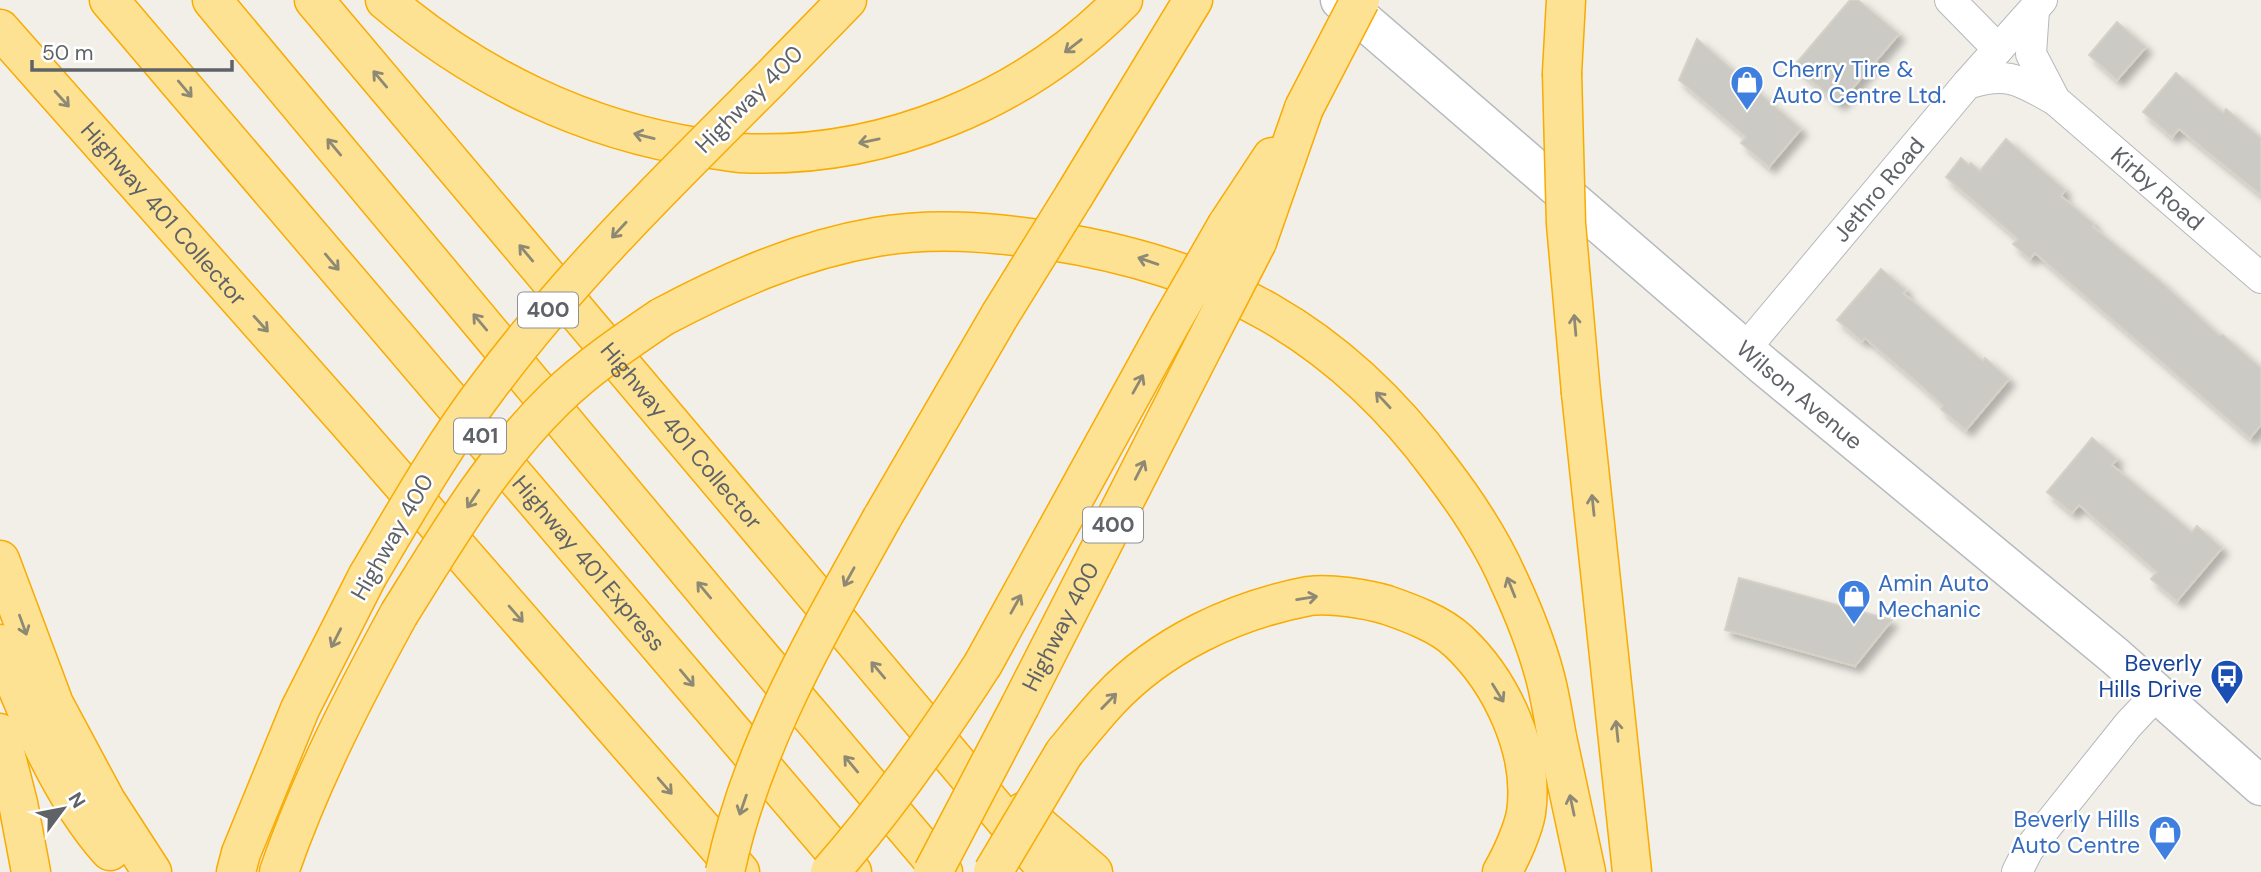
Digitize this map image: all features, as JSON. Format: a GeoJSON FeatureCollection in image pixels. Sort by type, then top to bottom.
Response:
{"type":"FeatureCollection","features":[{"type":"Feature","properties":{"kind":"highway","name":"Highway 401 Express"},"geometry":{"type":"LineString","coordinates":[[108,0],[852,872]]}},
{"type":"Feature","properties":{"kind":"highway"},"geometry":{"type":"LineString","coordinates":[[212,0],[943,872]]}},
{"type":"Feature","properties":{"kind":"highway","name":"Highway 401 Collector"},"geometry":{"type":"LineString","coordinates":[[314,0],[1049,872]]}},
{"type":"Feature","properties":{"kind":"highway"},"geometry":{"type":"LineString","coordinates":[[385,0],[447,47],[500,80],[551,104],[606,127],[674,143],[740,153],[813,150],[864,142],[906,132],[973,108],[1034,75],[1075,45],[1123,0]]}},
{"type":"Feature","properties":{"kind":"highway","name":"Highway 400"},"geometry":{"type":"LineString","coordinates":[[239,862],[300,709],[367,577],[426,477],[478,400],[551,306],[622,226],[847,0]]}},
{"type":"Feature","properties":{"kind":"highway"},"geometry":{"type":"LineString","coordinates":[[725,872],[733,833],[762,749],[797,672],[882,518],[1000,315],[1193,0]]}},
{"type":"Feature","properties":{"kind":"highway"},"geometry":{"type":"LineString","coordinates":[[830,872],[870,827],[908,776],[983,664],[1169,326],[1242,234],[1360,0]]}},
{"type":"Feature","properties":{"kind":"highway"},"geometry":{"type":"LineString","coordinates":[[1566,0],[1562,73],[1566,224],[1581,393],[1632,872]]}},
{"type":"Feature","properties":{"kind":"highway","name":"Highway 401 Collector"},"geometry":{"type":"LineString","coordinates":[[0,29],[348,422],[740,872]]}},
{"type":"Feature","properties":{"kind":"highway"},"geometry":{"type":"LineString","coordinates":[[280,868],[315,778],[353,698],[399,614],[478,491],[527,429],[584,373],[662,317],[750,274],[836,245],[915,232],[957,231],[995,233],[1134,257],[1210,283],[1270,312],[1318,342],[1368,384],[1416,435],[1465,502],[1509,580],[1544,672],[1586,872]]}},
{"type":"Feature","properties":{"kind":"highway","name":"Highway 400"},"geometry":{"type":"LineString","coordinates":[[933,872],[1205,344],[1242,234]]}},
{"type":"Feature","properties":{"kind":"highway"},"geometry":{"type":"LineString","coordinates":[[0,560],[54,704],[99,789],[152,872]]}},
{"type":"Feature","properties":{"kind":"highway"},"geometry":{"type":"LineString","coordinates":[[993,872],[1064,752],[1110,698],[1162,654],[1228,618],[1311,596],[1366,598],[1415,614],[1457,639],[1486,673],[1505,704],[1518,739],[1526,774],[1526,814],[1509,861],[1502,872]]}},
{"type":"Feature","properties":{"kind":"highway"},"geometry":{"type":"LineString","coordinates":[[0,644],[42,743],[68,791],[100,841],[128,872]]}},
{"type":"Feature","properties":{"kind":"highway"},"geometry":{"type":"LineString","coordinates":[[906,704],[998,791],[1093,872]]}},
{"type":"Feature","properties":{"kind":"highway"},"geometry":{"type":"LineString","coordinates":[[0,733],[32,872]]}},
{"type":"Feature","properties":{"kind":"main road","name":"Wilson Avenue"},"geometry":{"type":"LineString","coordinates":[[1340,0],[1745,349],[2115,656],[2261,786]]}},
{"type":"Feature","properties":{"kind":"street"},"geometry":{"type":"LineString","coordinates":[[1950,0],[1998,49]]}},
{"type":"Feature","properties":{"kind":"street","name":"Jethro Road"},"geometry":{"type":"LineString","coordinates":[[1745,349],[1967,84],[2038,5]]}},
{"type":"Feature","properties":{"kind":"street","name":"Kirby Road"},"geometry":{"type":"LineString","coordinates":[[2038,5],[2031,54],[2054,100]]}},
{"type":"Feature","properties":{"kind":"street","name":"Kirby Road"},"geometry":{"type":"LineString","coordinates":[[1967,84],[1988,77],[2020,80],[2054,100],[2261,278]]}},
{"type":"Feature","properties":{"kind":"street"},"geometry":{"type":"LineString","coordinates":[[2017,872],[2028,850],[2128,724],[2157,694]]}},
{"type":"Feature","properties":{"kind":"building"},"geometry":{"type":"Polygon","coordinates":[[[1850,0],[1858,0],[1899,34],[1839,104],[1794,66],[1850,0]]]}},
{"type":"Feature","properties":{"kind":"building"},"geometry":{"type":"Polygon","coordinates":[[[2117,22],[2146,47],[2117,80],[2089,55],[2117,22]]]}},
{"type":"Feature","properties":{"kind":"building"},"geometry":{"type":"Polygon","coordinates":[[[1697,39],[1801,129],[1769,167],[1741,143],[1746,137],[1679,80],[1697,39]]]}},
{"type":"Feature","properties":{"kind":"building"},"geometry":{"type":"Polygon","coordinates":[[[2176,73],[2223,113],[2226,109],[2261,138],[2261,195],[2179,129],[2172,137],[2143,112],[2176,73]]]}},
{"type":"Feature","properties":{"kind":"building"},"geometry":{"type":"Polygon","coordinates":[[[2006,139],[2065,190],[2061,196],[2094,224],[2093,227],[2261,368],[2261,425],[2250,438],[2035,253],[2030,259],[2013,244],[2018,239],[1946,177],[1961,158],[1980,171],[2006,139]]]}},
{"type":"Feature","properties":{"kind":"building"},"geometry":{"type":"Polygon","coordinates":[[[1881,269],[1906,290],[1903,293],[1983,361],[1985,358],[2009,379],[1966,430],[1941,409],[1943,406],[1924,388],[1865,338],[1862,341],[1837,320],[1881,269]]]}},
{"type":"Feature","properties":{"kind":"building"},"geometry":{"type":"Polygon","coordinates":[[[2092,438],[2117,459],[2112,465],[2192,532],[2197,526],[2222,548],[2177,601],[2151,579],[2157,572],[2079,505],[2072,513],[2047,492],[2092,438]]]}},
{"type":"Feature","properties":{"kind":"building"},"geometry":{"type":"Polygon","coordinates":[[[1739,578],[1892,620],[1855,666],[1725,630],[1739,578]]]}},
{"type":"Feature","properties":{"kind":"place","name":"Cherry Tire & Auto Centre Ltd."},"geometry":{"type":"Point","coordinates":[1747,112]}},
{"type":"Feature","properties":{"kind":"place","name":"Amin Auto Mechanic"},"geometry":{"type":"Point","coordinates":[1854,626]}},
{"type":"Feature","properties":{"kind":"place","name":"Beverly Hills Drive"},"geometry":{"type":"Point","coordinates":[2227,706]}},
{"type":"Feature","properties":{"kind":"place","name":"Beverly Hills Auto Centre"},"geometry":{"type":"Point","coordinates":[2165,862]}}]}
